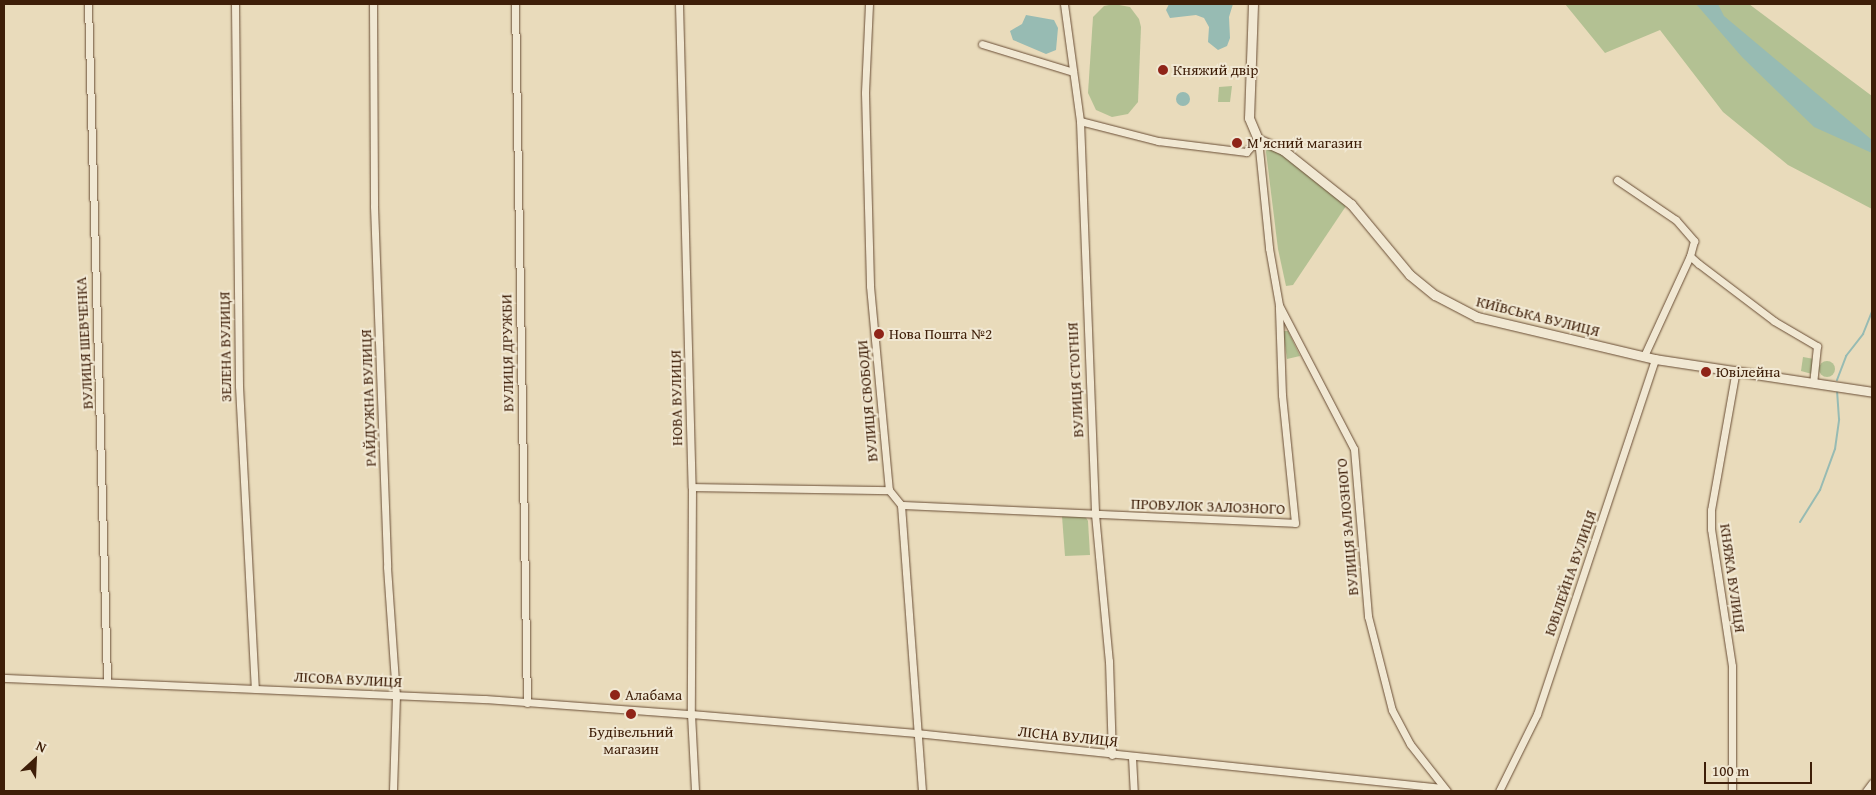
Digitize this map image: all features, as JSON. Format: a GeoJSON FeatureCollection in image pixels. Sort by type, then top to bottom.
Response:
{"type":"FeatureCollection","features":[{"type":"Feature","properties":{"kind":"street","name":"ВУЛИЦЯ ШЕВЧЕНКА"},"geometry":{"type":"LineString","coordinates":[[88,4],[107,682]]}},
{"type":"Feature","properties":{"kind":"street","name":"ЗЕЛЕНА ВУЛИЦЯ"},"geometry":{"type":"LineString","coordinates":[[235,4],[239,386],[255,689]]}},
{"type":"Feature","properties":{"kind":"street","name":"РАЙДУЖНА ВУЛИЦЯ"},"geometry":{"type":"LineString","coordinates":[[373,4],[374,206],[387,566],[396,695],[392,791]]}},
{"type":"Feature","properties":{"kind":"street","name":"ВУЛИЦЯ ДРУЖБИ"},"geometry":{"type":"LineString","coordinates":[[515,4],[528,703]]}},
{"type":"Feature","properties":{"kind":"street","name":"НОВА ВУЛИЦЯ"},"geometry":{"type":"LineString","coordinates":[[679,4],[692,487],[691,714],[695,791]]}},
{"type":"Feature","properties":{"kind":"street","name":"ВУЛИЦЯ СВОБОДИ"},"geometry":{"type":"LineString","coordinates":[[869,4],[865,93],[870,286],[889,490]]}},
{"type":"Feature","properties":{"kind":"street","name":"ВУЛИЦЯ СТОГНІЯ"},"geometry":{"type":"LineString","coordinates":[[1064,4],[1080,121],[1095,514],[1109,661],[1112,755]]}},
{"type":"Feature","properties":{"kind":"street"},"geometry":{"type":"LineString","coordinates":[[1080,121],[1158,141],[1246,152],[1258,139],[1249,118],[1253,4]]}},
{"type":"Feature","properties":{"kind":"street"},"geometry":{"type":"LineString","coordinates":[[982,44],[1073,72]]}},
{"type":"Feature","properties":{"kind":"street","name":"ВУЛИЦЯ ЗАЛОЗНОГО"},"geometry":{"type":"LineString","coordinates":[[1258,139],[1269,248],[1279,305],[1354,449],[1368,616],[1392,710],[1410,744],[1444,790]]}},
{"type":"Feature","properties":{"kind":"street","name":"КИЇВСЬКА ВУЛИЦЯ"},"geometry":{"type":"LineString","coordinates":[[1258,139],[1283,150],[1351,204],[1410,275],[1435,295],[1477,318],[1656,359],[1872,392]]}},
{"type":"Feature","properties":{"kind":"street"},"geometry":{"type":"LineString","coordinates":[[1618,180],[1676,220],[1694,241],[1690,256],[1644,356]]}},
{"type":"Feature","properties":{"kind":"street"},"geometry":{"type":"LineString","coordinates":[[1690,256],[1774,321],[1818,346],[1813,383]]}},
{"type":"Feature","properties":{"kind":"street","name":"ПРОВУЛОК ЗАЛОЗНОГО"},"geometry":{"type":"LineString","coordinates":[[901,505],[1295,523],[1277,331],[1279,305]]}},
{"type":"Feature","properties":{"kind":"street","name":"ЮВІЛЕЙНА ВУЛИЦЯ"},"geometry":{"type":"LineString","coordinates":[[1499,791],[1537,714],[1625,453],[1630,428],[1656,359]]}},
{"type":"Feature","properties":{"kind":"street","name":"КНЯЖА ВУЛИЦЯ"},"geometry":{"type":"LineString","coordinates":[[1732,791],[1732,666],[1711,529],[1711,510],[1736,370]]}},
{"type":"Feature","properties":{"kind":"street"},"geometry":{"type":"LineString","coordinates":[[692,487],[889,490],[901,505],[916,734],[922,791]]}},
{"type":"Feature","properties":{"kind":"street","name":"ЛІСОВА ВУЛИЦЯ"},"geometry":{"type":"LineString","coordinates":[[4,678],[396,695],[691,714]]}},
{"type":"Feature","properties":{"kind":"street","name":"ЛІСНА ВУЛИЦЯ"},"geometry":{"type":"LineString","coordinates":[[691,714],[916,734],[1444,790]]}},
{"type":"Feature","properties":{"kind":"street"},"geometry":{"type":"LineString","coordinates":[[1132,757],[1134,791]]}},
{"type":"Feature","properties":{"kind":"street"},"geometry":{"type":"LineString","coordinates":[[1866,791],[1872,783]]}},
{"type":"Feature","properties":{"kind":"green space"},"geometry":{"type":"Polygon","coordinates":[[[1114,4],[1130,7],[1139,19],[1141,27],[1138,102],[1128,114],[1112,117],[1096,110],[1088,93],[1093,17],[1104,6],[1114,4]]]}},
{"type":"Feature","properties":{"kind":"green space"},"geometry":{"type":"Polygon","coordinates":[[[1565,4],[1749,4],[1872,96],[1872,209],[1788,165],[1723,112],[1660,30],[1605,53],[1565,4]]]}},
{"type":"Feature","properties":{"kind":"green space"},"geometry":{"type":"Polygon","coordinates":[[[1232,86],[1230,102],[1218,102],[1219,87],[1232,86]]]}},
{"type":"Feature","properties":{"kind":"green space"},"geometry":{"type":"Polygon","coordinates":[[[1271,146],[1346,206],[1293,285],[1286,286],[1278,249],[1266,152],[1267,147],[1271,146]]]}},
{"type":"Feature","properties":{"kind":"green space"},"geometry":{"type":"Polygon","coordinates":[[[1283,331],[1288,331],[1300,356],[1287,359],[1283,331]]]}},
{"type":"Feature","properties":{"kind":"green space"},"geometry":{"type":"Polygon","coordinates":[[[1803,357],[1814,359],[1812,374],[1801,371],[1803,357]]]}},
{"type":"Feature","properties":{"kind":"green space"},"geometry":{"type":"Polygon","coordinates":[[[1827,361],[1833,363],[1835,369],[1833,375],[1827,377],[1821,375],[1819,369],[1821,363],[1827,361]]]}},
{"type":"Feature","properties":{"kind":"green space"},"geometry":{"type":"Polygon","coordinates":[[[1062,516],[1085,516],[1088,521],[1090,555],[1065,556],[1062,516]]]}},
{"type":"Feature","properties":{"kind":"water"},"geometry":{"type":"Polygon","coordinates":[[[1169,4],[1233,4],[1229,17],[1230,38],[1227,46],[1218,50],[1208,42],[1209,27],[1204,18],[1196,15],[1170,18],[1166,10],[1169,4]]]}},
{"type":"Feature","properties":{"kind":"water"},"geometry":{"type":"Polygon","coordinates":[[[1696,4],[1718,4],[1724,16],[1872,140],[1872,153],[1814,127],[1742,57],[1696,4]]]}},
{"type":"Feature","properties":{"kind":"water"},"geometry":{"type":"Polygon","coordinates":[[[1026,15],[1054,20],[1058,28],[1056,50],[1046,54],[1013,40],[1010,31],[1022,24],[1026,15]]]}},
{"type":"Feature","properties":{"kind":"water"},"geometry":{"type":"Polygon","coordinates":[[[1183,92],[1188,94],[1190,99],[1188,104],[1183,106],[1178,104],[1176,99],[1178,94],[1183,92]]]}},
{"type":"Feature","properties":{"kind":"waterway"},"geometry":{"type":"LineString","coordinates":[[1837,380],[1846,356],[1863,334],[1872,312]]}},
{"type":"Feature","properties":{"kind":"waterway"},"geometry":{"type":"LineString","coordinates":[[1800,522],[1820,490],[1835,449],[1839,419],[1837,392]]}},
{"type":"Feature","properties":{"kind":"place","name":"Княжий двір"},"geometry":{"type":"Point","coordinates":[1163,70]}},
{"type":"Feature","properties":{"kind":"place","name":"М'ясний магазин"},"geometry":{"type":"Point","coordinates":[1237,143]}},
{"type":"Feature","properties":{"kind":"place","name":"Нова Пошта №2"},"geometry":{"type":"Point","coordinates":[879,334]}},
{"type":"Feature","properties":{"kind":"place","name":"Ювілейна"},"geometry":{"type":"Point","coordinates":[1706,372]}},
{"type":"Feature","properties":{"kind":"place","name":"Алабама"},"geometry":{"type":"Point","coordinates":[615,695]}},
{"type":"Feature","properties":{"kind":"place","name":"Будівельний магазин"},"geometry":{"type":"Point","coordinates":[631,714]}}]}
